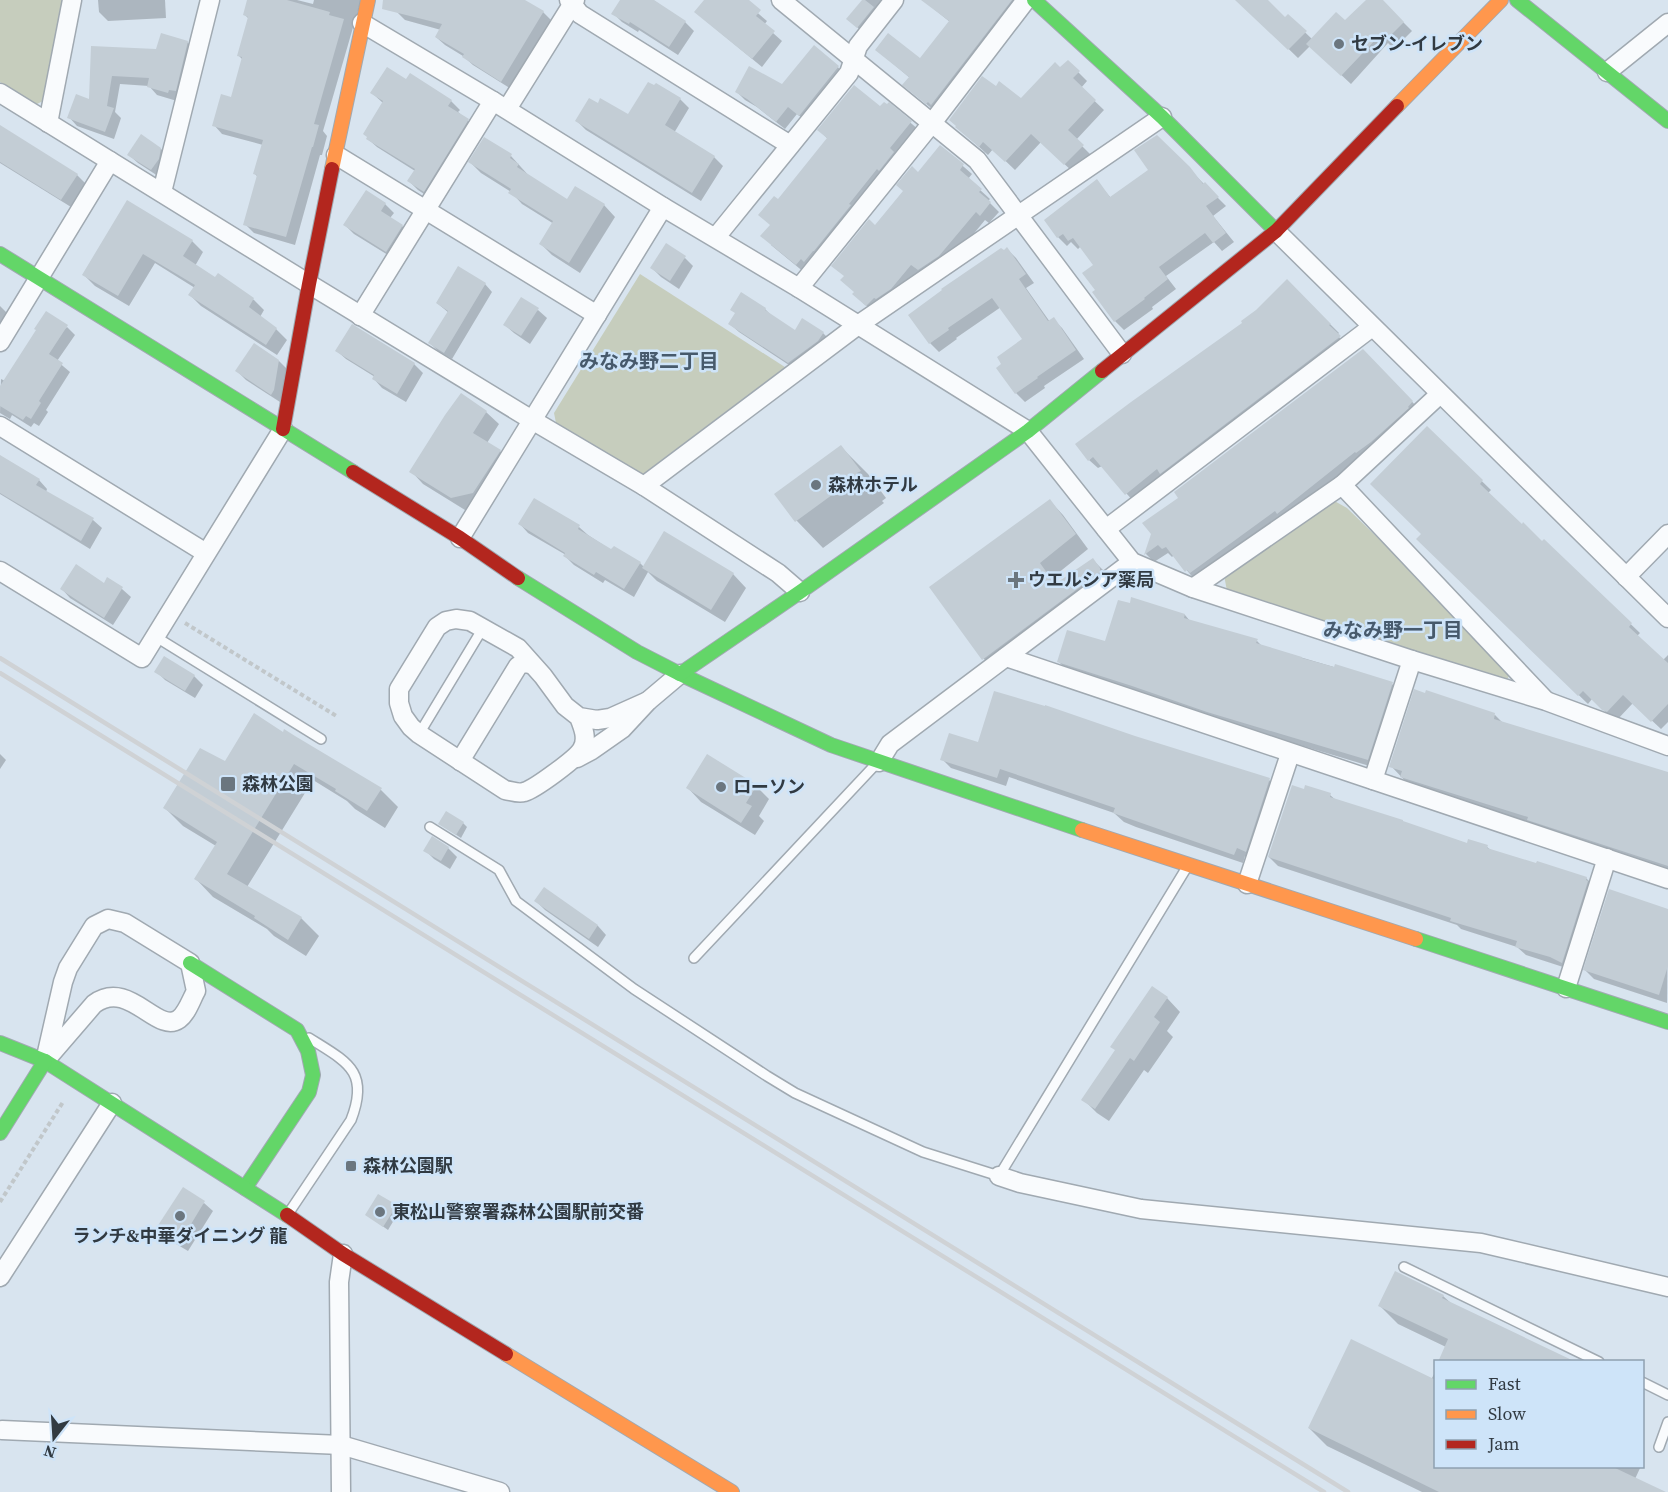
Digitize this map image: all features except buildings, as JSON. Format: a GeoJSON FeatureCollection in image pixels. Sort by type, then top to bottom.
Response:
{"type":"FeatureCollection","features":[{"type":"Feature","properties":{"kind":"street"},"geometry":{"type":"LineString","coordinates":[[48,123],[72,0]]}},
{"type":"Feature","properties":{"kind":"street"},"geometry":{"type":"LineString","coordinates":[[162,192],[210,0]]}},
{"type":"Feature","properties":{"kind":"street"},"geometry":{"type":"LineString","coordinates":[[0,571],[142,658],[156,637],[283,429],[309,284],[368,0]]}},
{"type":"Feature","properties":{"kind":"street"},"geometry":{"type":"LineString","coordinates":[[781,0],[977,160],[1122,354]]}},
{"type":"Feature","properties":{"kind":"street"},"geometry":{"type":"LineString","coordinates":[[716,237],[849,73],[858,46],[894,0]]}},
{"type":"Feature","properties":{"kind":"street"},"geometry":{"type":"LineString","coordinates":[[799,288],[932,123],[1026,0]]}},
{"type":"Feature","properties":{"kind":"street"},"geometry":{"type":"LineString","coordinates":[[1034,0],[1162,117],[1668,618]]}},
{"type":"Feature","properties":{"kind":"street"},"geometry":{"type":"LineString","coordinates":[[573,759],[592,750],[622,729],[648,701],[680,675],[1028,431],[1276,231],[1501,0]]}},
{"type":"Feature","properties":{"kind":"street"},"geometry":{"type":"LineString","coordinates":[[1517,0],[1668,121]]}},
{"type":"Feature","properties":{"kind":"street"},"geometry":{"type":"LineString","coordinates":[[360,315],[425,210],[572,1],[580,14],[790,144]]}},
{"type":"Feature","properties":{"kind":"street"},"geometry":{"type":"LineString","coordinates":[[362,23],[716,237],[1028,431],[1132,562],[1193,588],[1412,660],[1546,701],[1668,746]]}},
{"type":"Feature","properties":{"kind":"street"},"geometry":{"type":"LineString","coordinates":[[1607,72],[1668,23]]}},
{"type":"Feature","properties":{"kind":"street"},"geometry":{"type":"LineString","coordinates":[[0,93],[309,284],[644,486],[778,573],[800,592]]}},
{"type":"Feature","properties":{"kind":"street"},"geometry":{"type":"LineString","coordinates":[[644,486],[858,325],[1162,117]]}},
{"type":"Feature","properties":{"kind":"street"},"geometry":{"type":"LineString","coordinates":[[336,155],[597,315]]}},
{"type":"Feature","properties":{"kind":"street"},"geometry":{"type":"LineString","coordinates":[[0,342],[110,161]]}},
{"type":"Feature","properties":{"kind":"street"},"geometry":{"type":"LineString","coordinates":[[460,538],[663,207]]}},
{"type":"Feature","properties":{"kind":"street"},"geometry":{"type":"LineString","coordinates":[[0,254],[460,538],[534,589],[637,652],[680,675],[831,745],[1668,1022]]}},
{"type":"Feature","properties":{"kind":"street"},"geometry":{"type":"LineString","coordinates":[[1106,529],[1372,327]]}},
{"type":"Feature","properties":{"kind":"street"},"geometry":{"type":"LineString","coordinates":[[1193,588],[1342,485],[1440,394]]}},
{"type":"Feature","properties":{"kind":"street"},"geometry":{"type":"LineString","coordinates":[[0,426],[206,553]]}},
{"type":"Feature","properties":{"kind":"street"},"geometry":{"type":"LineString","coordinates":[[1342,485],[1546,701]]}},
{"type":"Feature","properties":{"kind":"street"},"geometry":{"type":"LineString","coordinates":[[1626,578],[1668,534]]}},
{"type":"Feature","properties":{"kind":"street"},"geometry":{"type":"LineString","coordinates":[[879,762],[890,744],[1132,562]]}},
{"type":"Feature","properties":{"kind":"street"},"geometry":{"type":"LineString","coordinates":[[579,717],[585,732],[584,748],[573,759],[532,788],[524,792],[516,792],[506,790],[411,727],[403,716],[399,703],[399,689],[437,627],[446,621],[456,619],[471,621],[518,648],[565,706],[579,717],[597,720],[610,718],[648,701]]}},
{"type":"Feature","properties":{"kind":"street"},"geometry":{"type":"LineString","coordinates":[[1006,657],[1668,879]]}},
{"type":"Feature","properties":{"kind":"street"},"geometry":{"type":"LineString","coordinates":[[1373,780],[1412,660]]}},
{"type":"Feature","properties":{"kind":"street"},"geometry":{"type":"LineString","coordinates":[[460,761],[518,666],[524,663],[531,664]]}},
{"type":"Feature","properties":{"kind":"street"},"geometry":{"type":"LineString","coordinates":[[1247,884],[1290,753]]}},
{"type":"Feature","properties":{"kind":"street"},"geometry":{"type":"LineString","coordinates":[[1566,988],[1607,858]]}},
{"type":"Feature","properties":{"kind":"street"},"geometry":{"type":"LineString","coordinates":[[45,1061],[65,975],[94,926],[108,919],[125,923],[297,1030],[308,1051],[312,1066],[313,1075],[309,1092],[245,1188]]}},
{"type":"Feature","properties":{"kind":"street"},"geometry":{"type":"LineString","coordinates":[[190,963],[196,991]]}},
{"type":"Feature","properties":{"kind":"street"},"geometry":{"type":"LineString","coordinates":[[0,1133],[45,1061],[100,999],[118,997],[127,999],[169,1023],[183,1015],[196,991],[207,984],[223,984]]}},
{"type":"Feature","properties":{"kind":"street"},"geometry":{"type":"LineString","coordinates":[[0,1043],[45,1061],[287,1215],[343,1254],[732,1492]]}},
{"type":"Feature","properties":{"kind":"street"},"geometry":{"type":"LineString","coordinates":[[0,1277],[112,1103]]}},
{"type":"Feature","properties":{"kind":"street"},"geometry":{"type":"LineString","coordinates":[[999,1176],[1020,1183],[1141,1209],[1481,1243],[1668,1287]]}},
{"type":"Feature","properties":{"kind":"street"},"geometry":{"type":"LineString","coordinates":[[341,1492],[339,1282],[343,1254]]}},
{"type":"Feature","properties":{"kind":"street"},"geometry":{"type":"LineString","coordinates":[[1,1432],[341,1445],[501,1492]]}},
{"type":"Feature","properties":{"kind":"lane"},"geometry":{"type":"LineString","coordinates":[[419,734],[483,628]]}},
{"type":"Feature","properties":{"kind":"lane"},"geometry":{"type":"LineString","coordinates":[[156,637],[321,740]]}},
{"type":"Feature","properties":{"kind":"lane"},"geometry":{"type":"LineString","coordinates":[[694,958],[879,762]]}},
{"type":"Feature","properties":{"kind":"lane"},"geometry":{"type":"LineString","coordinates":[[430,828],[499,870],[516,901],[634,989],[795,1093],[923,1152],[999,1176],[1189,865]]}},
{"type":"Feature","properties":{"kind":"lane"},"geometry":{"type":"LineString","coordinates":[[287,1215],[351,1120],[358,1104],[359,1088],[354,1071],[343,1059],[297,1030]]}},
{"type":"Feature","properties":{"kind":"lane"},"geometry":{"type":"LineString","coordinates":[[1404,1267],[1595,1360]]}},
{"type":"Feature","properties":{"kind":"lane"},"geometry":{"type":"LineString","coordinates":[[1644,1383],[1668,1395]]}},
{"type":"Feature","properties":{"kind":"lane"},"geometry":{"type":"LineString","coordinates":[[1663,1443],[1668,1422]]}},
{"type":"Feature","properties":{"kind":"path"},"geometry":{"type":"LineString","coordinates":[[169,613],[338,717]]}},
{"type":"Feature","properties":{"kind":"path"},"geometry":{"type":"LineString","coordinates":[[0,1202],[63,1102]]}},
{"type":"Feature","properties":{"kind":"green space"},"geometry":{"type":"Polygon","coordinates":[[[0,0],[64,0],[47,99],[37,104],[0,82],[0,0]]]}},
{"type":"Feature","properties":{"kind":"green space"},"geometry":{"type":"Polygon","coordinates":[[[640,274],[791,371],[650,473],[639,475],[556,423],[554,413],[640,274]]]}},
{"type":"Feature","properties":{"kind":"green space"},"geometry":{"type":"Polygon","coordinates":[[[1329,498],[1347,508],[1513,669],[1505,683],[1227,591],[1224,575],[1329,498]]]}},
{"type":"Feature","properties":{"kind":"railway"},"geometry":{"type":"LineString","coordinates":[[0,658],[1348,1492]]}},
{"type":"Feature","properties":{"kind":"railway"},"geometry":{"type":"LineString","coordinates":[[0,673],[1324,1492]]}},
{"type":"Feature","properties":{"kind":"traffic: fast"},"geometry":{"type":"LineString","coordinates":[[1034,0],[1162,117],[1276,231]]}},
{"type":"Feature","properties":{"kind":"traffic: fast"},"geometry":{"type":"LineString","coordinates":[[1517,0],[1668,121]]}},
{"type":"Feature","properties":{"kind":"traffic: fast"},"geometry":{"type":"LineString","coordinates":[[0,254],[353,472]]}},
{"type":"Feature","properties":{"kind":"traffic: fast"},"geometry":{"type":"LineString","coordinates":[[680,674],[1028,431],[1102,371]]}},
{"type":"Feature","properties":{"kind":"traffic: fast"},"geometry":{"type":"LineString","coordinates":[[518,578],[637,652],[831,745],[1082,830]]}},
{"type":"Feature","properties":{"kind":"traffic: fast"},"geometry":{"type":"LineString","coordinates":[[1416,939],[1668,1022]]}},
{"type":"Feature","properties":{"kind":"traffic: fast"},"geometry":{"type":"LineString","coordinates":[[190,963],[297,1030],[308,1051],[313,1075],[309,1092],[245,1188]]}},
{"type":"Feature","properties":{"kind":"traffic: fast"},"geometry":{"type":"LineString","coordinates":[[0,1043],[45,1061],[287,1215]]}},
{"type":"Feature","properties":{"kind":"traffic: fast"},"geometry":{"type":"LineString","coordinates":[[0,1133],[45,1061]]}},
{"type":"Feature","properties":{"kind":"traffic: slow"},"geometry":{"type":"LineString","coordinates":[[332,169],[368,0]]}},
{"type":"Feature","properties":{"kind":"traffic: slow"},"geometry":{"type":"LineString","coordinates":[[1397,106],[1501,0]]}},
{"type":"Feature","properties":{"kind":"traffic: slow"},"geometry":{"type":"LineString","coordinates":[[1082,830],[1416,939]]}},
{"type":"Feature","properties":{"kind":"traffic: slow"},"geometry":{"type":"LineString","coordinates":[[506,1354],[732,1492]]}},
{"type":"Feature","properties":{"kind":"traffic: jam"},"geometry":{"type":"LineString","coordinates":[[1102,371],[1276,231],[1397,106]]}},
{"type":"Feature","properties":{"kind":"traffic: jam"},"geometry":{"type":"LineString","coordinates":[[283,429],[332,169]]}},
{"type":"Feature","properties":{"kind":"traffic: jam"},"geometry":{"type":"LineString","coordinates":[[353,472],[460,538],[518,578]]}},
{"type":"Feature","properties":{"kind":"traffic: jam"},"geometry":{"type":"LineString","coordinates":[[287,1215],[343,1254],[506,1354]]}},
{"type":"Feature","properties":{"kind":"place","name":"セブン-イレブン"},"geometry":{"type":"Point","coordinates":[1339,44]}},
{"type":"Feature","properties":{"kind":"place","name":"森林ホテル"},"geometry":{"type":"Point","coordinates":[816,485]}},
{"type":"Feature","properties":{"kind":"place","name":"ウエルシア薬局"},"geometry":{"type":"Point","coordinates":[1016,580]}},
{"type":"Feature","properties":{"kind":"place","name":"森林公園"},"geometry":{"type":"Point","coordinates":[228,784]}},
{"type":"Feature","properties":{"kind":"place","name":"ローソン"},"geometry":{"type":"Point","coordinates":[721,787]}},
{"type":"Feature","properties":{"kind":"place","name":"森林公園駅"},"geometry":{"type":"Point","coordinates":[351,1166]}},
{"type":"Feature","properties":{"kind":"place","name":"東松山警察署森林公園駅前交番"},"geometry":{"type":"Point","coordinates":[380,1212]}},
{"type":"Feature","properties":{"kind":"place","name":"ランチ&中華ダイニング 龍"},"geometry":{"type":"Point","coordinates":[180,1216]}},
{"type":"Feature","properties":{"kind":"district","name":"みなみ野二丁目"},"geometry":{"type":"Point","coordinates":[649,361]}},
{"type":"Feature","properties":{"kind":"district","name":"みなみ野一丁目"},"geometry":{"type":"Point","coordinates":[1393,630]}}]}
